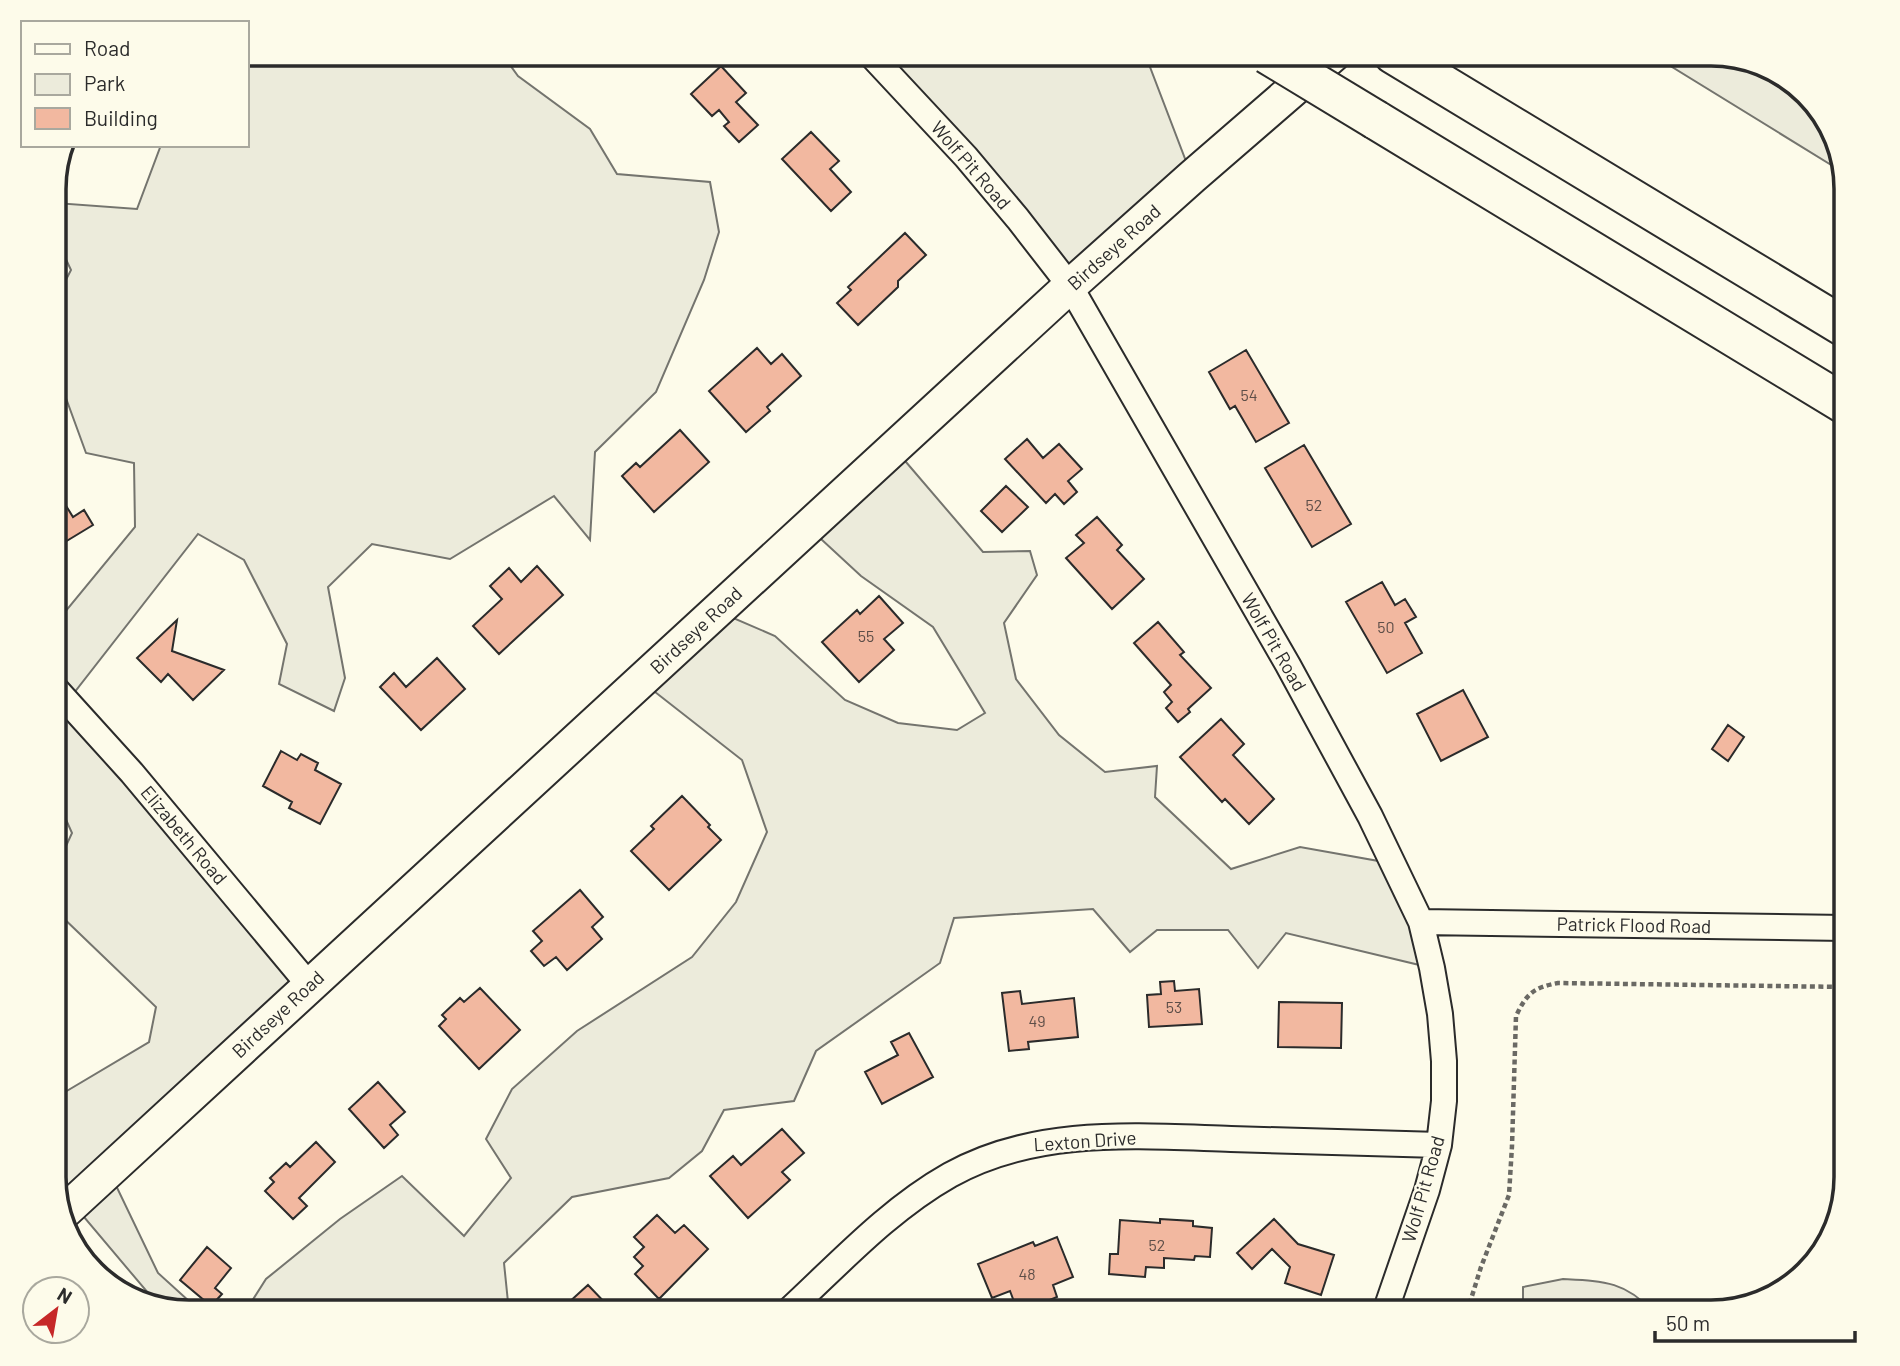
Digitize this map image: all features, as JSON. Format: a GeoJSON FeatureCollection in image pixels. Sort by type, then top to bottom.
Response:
{"type":"FeatureCollection","features":[{"type":"Feature","properties":{"kind":"highway"},"geometry":{"type":"LineString","coordinates":[[1287,66],[1834,398]]}},
{"type":"Feature","properties":{"kind":"highway"},"geometry":{"type":"LineString","coordinates":[[1412,66],[1834,321]]}},
{"type":"Feature","properties":{"kind":"main road","name":"Birdseye Road"},"geometry":{"type":"LineString","coordinates":[[71,1206],[1070,286],[1320,66]]}},
{"type":"Feature","properties":{"kind":"street","name":"Wolf Pit Road"},"geometry":{"type":"LineString","coordinates":[[881,66],[966,157],[1070,286],[1288,664],[1370,816],[1422,922],[1440,1014],[1444,1101],[1439,1145],[1427,1190],[1389,1299]]}},
{"type":"Feature","properties":{"kind":"street","name":"Elizabeth Road"},"geometry":{"type":"LineString","coordinates":[[67,701],[132,773],[309,985]]}},
{"type":"Feature","properties":{"kind":"street","name":"Patrick Flood Road"},"geometry":{"type":"LineString","coordinates":[[1422,922],[1834,928]]}},
{"type":"Feature","properties":{"kind":"street","name":"Lexton Drive"},"geometry":{"type":"LineString","coordinates":[[801,1299],[915,1197],[951,1174],[1027,1145],[1113,1136],[1439,1145]]}},
{"type":"Feature","properties":{"kind":"path"},"geometry":{"type":"LineString","coordinates":[[1471,1299],[1509,1195],[1516,1016],[1525,998],[1539,987],[1558,983],[1834,987]]}},
{"type":"Feature","properties":{"kind":"green space"},"geometry":{"type":"Polygon","coordinates":[[[248,66],[511,66],[518,76],[590,129],[617,174],[710,182],[719,232],[704,280],[656,392],[595,452],[590,540],[554,496],[450,559],[372,544],[328,587],[345,678],[334,711],[279,684],[287,644],[244,560],[198,534],[67,702],[67,609],[135,527],[134,463],[86,453],[67,401],[67,278],[71,270],[67,261],[67,204],[137,209],[160,147],[248,147],[248,66]]]}},
{"type":"Feature","properties":{"kind":"green space"},"geometry":{"type":"Polygon","coordinates":[[[880,66],[1150,66],[1192,177],[1070,286],[880,66]]]}},
{"type":"Feature","properties":{"kind":"green space"},"geometry":{"type":"Polygon","coordinates":[[[1670,66],[1734,69],[1765,79],[1779,87],[1797,103],[1817,128],[1830,164],[1670,66]]]}},
{"type":"Feature","properties":{"kind":"green space"},"geometry":{"type":"Polygon","coordinates":[[[894,448],[983,552],[1030,551],[1037,575],[1004,623],[1016,679],[1059,735],[1105,772],[1157,766],[1155,797],[1231,869],[1300,847],[1395,864],[1432,968],[1286,933],[1258,968],[1228,930],[1157,930],[1130,952],[1093,909],[954,918],[940,963],[816,1051],[794,1101],[724,1110],[702,1151],[669,1178],[572,1197],[504,1263],[508,1299],[253,1299],[266,1279],[340,1219],[402,1176],[464,1236],[511,1178],[486,1139],[512,1089],[577,1031],[692,957],[736,902],[767,832],[742,760],[641,681],[717,611],[775,636],[845,700],[898,723],[957,730],[985,713],[933,627],[861,576],[808,527],[894,448]]]}},
{"type":"Feature","properties":{"kind":"green space"},"geometry":{"type":"Polygon","coordinates":[[[67,702],[309,985],[109,1171],[158,1273],[187,1299],[147,1292],[73,1204],[68,1193],[67,1091],[149,1042],[156,1007],[67,922],[67,844],[72,833],[67,822],[67,702]]]}},
{"type":"Feature","properties":{"kind":"green space"},"geometry":{"type":"Polygon","coordinates":[[[1563,1279],[1601,1282],[1623,1288],[1639,1299],[1523,1299],[1523,1287],[1563,1279]]]}},
{"type":"Feature","properties":{"kind":"building"},"geometry":{"type":"Polygon","coordinates":[[[721,66],[746,93],[736,102],[758,125],[739,142],[724,126],[729,122],[719,110],[712,116],[691,94],[721,66]]]}},
{"type":"Feature","properties":{"kind":"building"},"geometry":{"type":"Polygon","coordinates":[[[811,132],[839,161],[830,169],[851,192],[831,211],[782,159],[811,132]]]}},
{"type":"Feature","properties":{"kind":"building"},"geometry":{"type":"Polygon","coordinates":[[[905,233],[926,255],[898,281],[898,287],[858,325],[837,303],[851,290],[848,287],[905,233]]]}},
{"type":"Feature","properties":{"kind":"building"},"geometry":{"type":"Polygon","coordinates":[[[757,348],[771,364],[782,354],[801,376],[767,407],[770,411],[746,432],[709,391],[757,348]]]}},
{"type":"Feature","properties":{"kind":"building"},"geometry":{"type":"Polygon","coordinates":[[[1246,350],[1289,423],[1256,442],[1235,406],[1230,409],[1209,372],[1246,350]]]}},
{"type":"Feature","properties":{"kind":"building"},"geometry":{"type":"Polygon","coordinates":[[[680,430],[709,462],[654,512],[622,476],[636,463],[640,467],[680,430]]]}},
{"type":"Feature","properties":{"kind":"building"},"geometry":{"type":"Polygon","coordinates":[[[1027,439],[1043,458],[1059,444],[1082,469],[1068,481],[1077,492],[1064,504],[1055,494],[1046,503],[1005,459],[1027,439]]]}},
{"type":"Feature","properties":{"kind":"building"},"geometry":{"type":"Polygon","coordinates":[[[1304,445],[1351,524],[1312,547],[1265,468],[1304,445]]]}},
{"type":"Feature","properties":{"kind":"building"},"geometry":{"type":"Polygon","coordinates":[[[1006,486],[1028,507],[1002,532],[981,511],[1006,486]]]}},
{"type":"Feature","properties":{"kind":"building"},"geometry":{"type":"Polygon","coordinates":[[[67,507],[73,517],[84,510],[93,525],[67,541],[67,507]]]}},
{"type":"Feature","properties":{"kind":"building"},"geometry":{"type":"Polygon","coordinates":[[[1097,517],[1122,545],[1117,550],[1144,579],[1112,609],[1066,558],[1084,543],[1076,535],[1097,517]]]}},
{"type":"Feature","properties":{"kind":"building"},"geometry":{"type":"Polygon","coordinates":[[[537,566],[563,595],[499,654],[473,626],[502,599],[490,586],[509,568],[521,582],[537,566]]]}},
{"type":"Feature","properties":{"kind":"building"},"geometry":{"type":"Polygon","coordinates":[[[1382,582],[1395,605],[1405,599],[1416,617],[1405,623],[1422,653],[1387,673],[1346,602],[1382,582]]]}},
{"type":"Feature","properties":{"kind":"building"},"geometry":{"type":"Polygon","coordinates":[[[879,596],[903,623],[884,639],[894,650],[859,682],[822,642],[857,610],[860,614],[879,596]]]}},
{"type":"Feature","properties":{"kind":"building"},"geometry":{"type":"Polygon","coordinates":[[[177,620],[172,651],[224,670],[193,700],[168,674],[161,682],[137,658],[177,620]]]}},
{"type":"Feature","properties":{"kind":"building"},"geometry":{"type":"Polygon","coordinates":[[[1158,622],[1184,652],[1180,655],[1211,688],[1178,722],[1166,708],[1172,702],[1164,692],[1171,685],[1134,643],[1158,622]]]}},
{"type":"Feature","properties":{"kind":"building"},"geometry":{"type":"Polygon","coordinates":[[[437,658],[465,689],[421,730],[380,687],[394,673],[406,687],[437,658]]]}},
{"type":"Feature","properties":{"kind":"building"},"geometry":{"type":"Polygon","coordinates":[[[1463,690],[1488,737],[1441,761],[1417,714],[1463,690]]]}},
{"type":"Feature","properties":{"kind":"building"},"geometry":{"type":"Polygon","coordinates":[[[1221,719],[1244,744],[1233,755],[1274,799],[1249,824],[1225,799],[1222,802],[1180,757],[1221,719]]]}},
{"type":"Feature","properties":{"kind":"building"},"geometry":{"type":"Polygon","coordinates":[[[1728,725],[1744,737],[1728,761],[1712,749],[1728,725]]]}},
{"type":"Feature","properties":{"kind":"building"},"geometry":{"type":"Polygon","coordinates":[[[281,751],[297,760],[301,754],[318,763],[315,770],[341,784],[320,824],[289,808],[292,802],[263,786],[281,751]]]}},
{"type":"Feature","properties":{"kind":"building"},"geometry":{"type":"Polygon","coordinates":[[[682,796],[721,840],[669,890],[631,851],[654,829],[651,826],[682,796]]]}},
{"type":"Feature","properties":{"kind":"building"},"geometry":{"type":"Polygon","coordinates":[[[580,890],[603,917],[592,927],[602,939],[567,970],[556,957],[544,966],[531,951],[542,941],[533,931],[580,890]]]}},
{"type":"Feature","properties":{"kind":"building"},"geometry":{"type":"Polygon","coordinates":[[[1174,981],[1175,991],[1199,989],[1202,1024],[1149,1027],[1147,995],[1161,994],[1160,982],[1174,981]]]}},
{"type":"Feature","properties":{"kind":"building"},"geometry":{"type":"Polygon","coordinates":[[[480,988],[520,1030],[479,1069],[439,1026],[446,1019],[442,1015],[460,998],[464,1002],[480,988]]]}},
{"type":"Feature","properties":{"kind":"building"},"geometry":{"type":"Polygon","coordinates":[[[1020,991],[1022,1004],[1074,998],[1078,1037],[1028,1042],[1029,1049],[1009,1051],[1002,993],[1020,991]]]}},
{"type":"Feature","properties":{"kind":"building"},"geometry":{"type":"Polygon","coordinates":[[[1279,1002],[1342,1003],[1341,1048],[1278,1047],[1279,1002]]]}},
{"type":"Feature","properties":{"kind":"building"},"geometry":{"type":"Polygon","coordinates":[[[909,1033],[933,1077],[882,1104],[865,1072],[898,1055],[891,1042],[909,1033]]]}},
{"type":"Feature","properties":{"kind":"building"},"geometry":{"type":"Polygon","coordinates":[[[378,1082],[405,1112],[390,1125],[398,1135],[384,1148],[349,1109],[378,1082]]]}},
{"type":"Feature","properties":{"kind":"building"},"geometry":{"type":"Polygon","coordinates":[[[782,1129],[804,1153],[782,1172],[790,1180],[748,1218],[710,1176],[733,1156],[741,1165],[782,1129]]]}},
{"type":"Feature","properties":{"kind":"building"},"geometry":{"type":"Polygon","coordinates":[[[316,1142],[335,1162],[299,1198],[307,1206],[293,1219],[265,1191],[274,1182],[270,1178],[286,1163],[290,1167],[316,1142]]]}},
{"type":"Feature","properties":{"kind":"building"},"geometry":{"type":"Polygon","coordinates":[[[657,1215],[675,1233],[684,1225],[708,1249],[659,1299],[635,1274],[643,1266],[634,1257],[644,1247],[634,1237],[657,1215]]]}},
{"type":"Feature","properties":{"kind":"building"},"geometry":{"type":"Polygon","coordinates":[[[1160,1219],[1193,1221],[1193,1226],[1212,1228],[1210,1257],[1195,1256],[1194,1260],[1164,1258],[1164,1268],[1146,1267],[1145,1277],[1109,1274],[1110,1254],[1118,1254],[1120,1220],[1160,1223],[1160,1219]]]}},
{"type":"Feature","properties":{"kind":"building"},"geometry":{"type":"Polygon","coordinates":[[[1274,1219],[1298,1244],[1334,1255],[1321,1295],[1285,1283],[1290,1267],[1272,1249],[1252,1269],[1237,1253],[1274,1219]]]}},
{"type":"Feature","properties":{"kind":"building"},"geometry":{"type":"Polygon","coordinates":[[[1057,1237],[1073,1277],[1053,1285],[1057,1297],[1013,1299],[1010,1291],[992,1298],[978,1264],[1033,1242],[1035,1246],[1057,1237]]]}},
{"type":"Feature","properties":{"kind":"building"},"geometry":{"type":"Polygon","coordinates":[[[207,1247],[231,1268],[215,1288],[222,1294],[217,1299],[203,1299],[180,1280],[207,1247]]]}},
{"type":"Feature","properties":{"kind":"building"},"geometry":{"type":"Polygon","coordinates":[[[588,1285],[601,1299],[573,1299],[588,1285]]]}}]}
